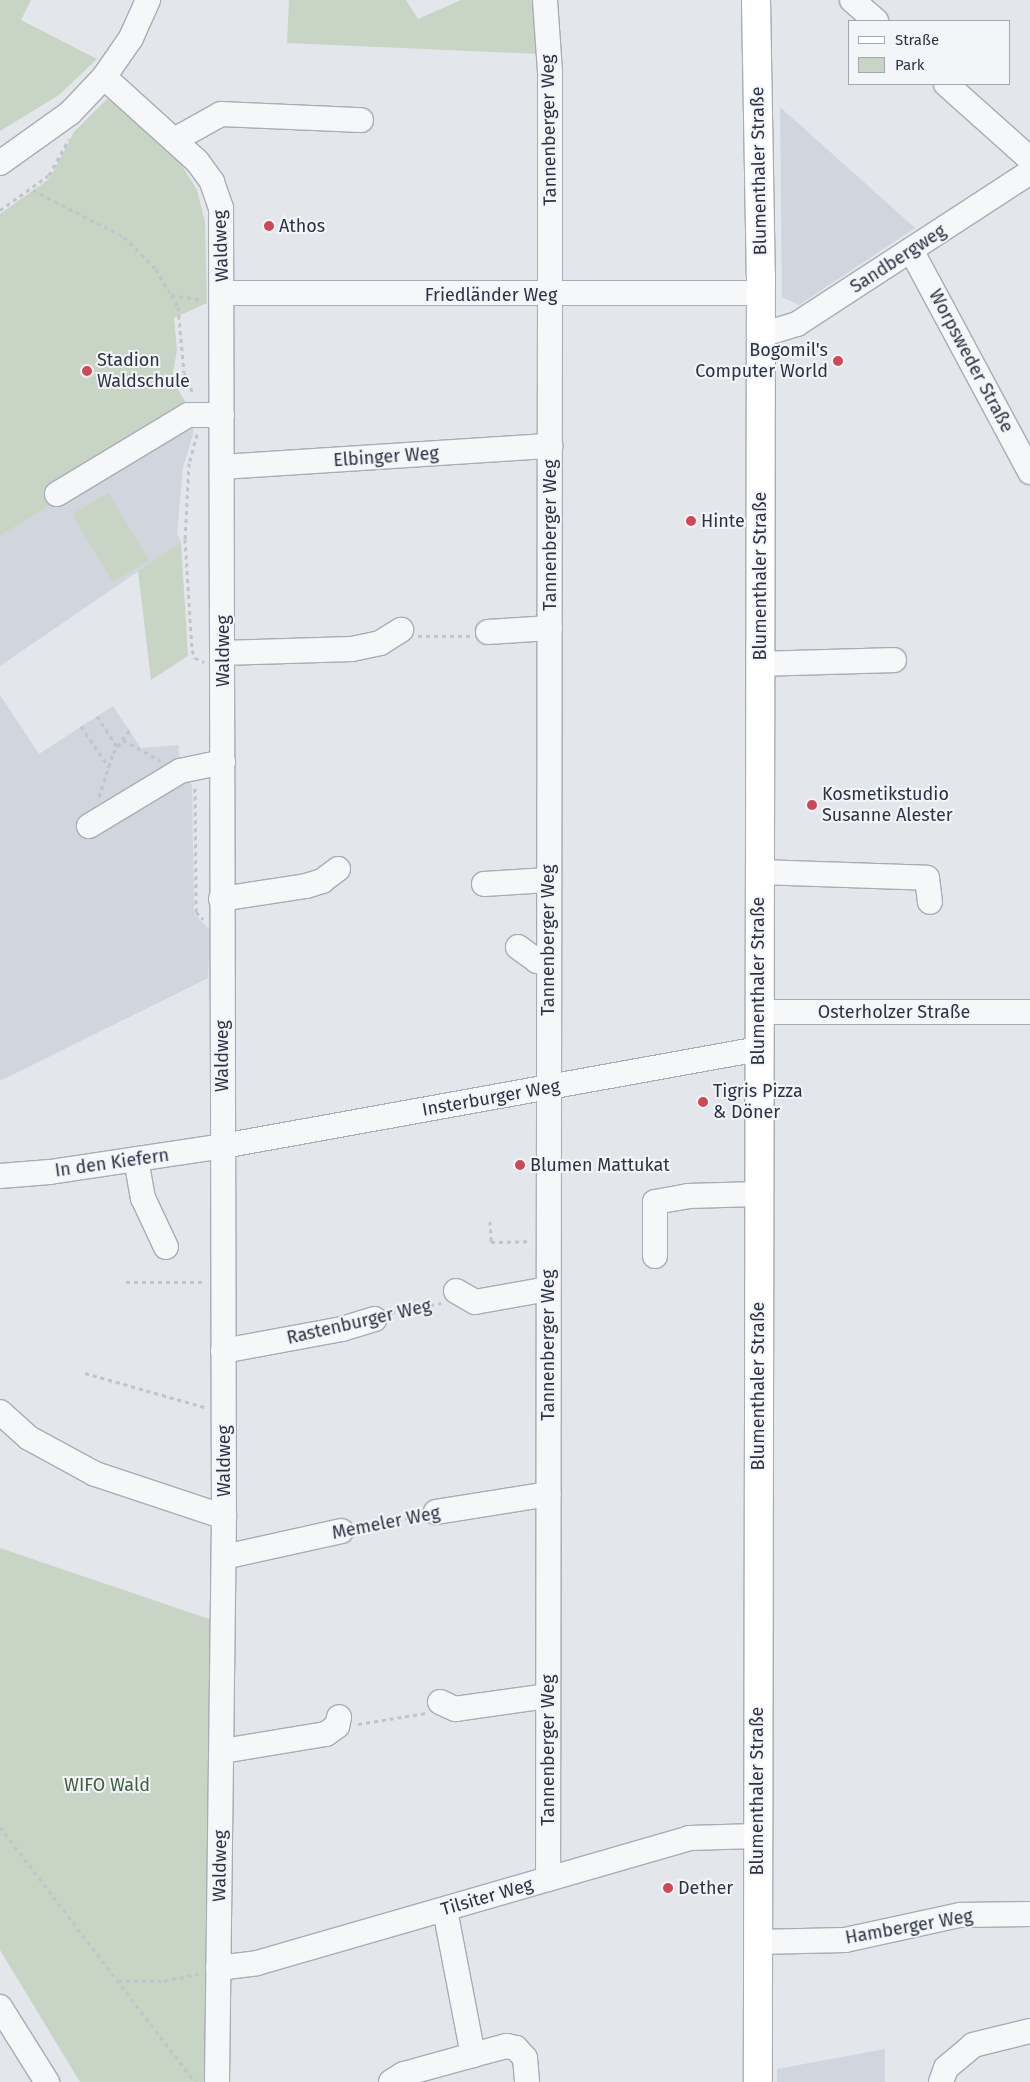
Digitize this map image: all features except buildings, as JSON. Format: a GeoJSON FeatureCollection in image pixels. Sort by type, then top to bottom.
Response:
{"type":"FeatureCollection","features":[{"type":"Feature","properties":{"kind":"main road","name":"Blumenthaler Straße"},"geometry":{"type":"LineString","coordinates":[[756,0],[761,335],[758,872],[758,2082]]}},
{"type":"Feature","properties":{"kind":"street"},"geometry":{"type":"LineString","coordinates":[[0,164],[70,113],[104,77],[131,38],[148,0]]}},
{"type":"Feature","properties":{"kind":"street","name":"Tannenberger Weg"},"geometry":{"type":"LineString","coordinates":[[545,0],[550,72],[548,1879]]}},
{"type":"Feature","properties":{"kind":"street"},"geometry":{"type":"LineString","coordinates":[[852,0],[875,20]]}},
{"type":"Feature","properties":{"kind":"street","name":"Waldweg"},"geometry":{"type":"LineString","coordinates":[[104,77],[176,139],[212,182],[221,208],[222,467],[216,659],[221,899],[224,1557],[223,1751],[217,2082]]}},
{"type":"Feature","properties":{"kind":"street"},"geometry":{"type":"LineString","coordinates":[[947,85],[1030,159]]}},
{"type":"Feature","properties":{"kind":"street"},"geometry":{"type":"LineString","coordinates":[[176,139],[221,114],[362,120]]}},
{"type":"Feature","properties":{"kind":"street","name":"Sandbergweg"},"geometry":{"type":"LineString","coordinates":[[761,335],[797,324],[1030,172]]}},
{"type":"Feature","properties":{"kind":"street","name":"Worpsweder Straße"},"geometry":{"type":"LineString","coordinates":[[911,250],[1030,472]]}},
{"type":"Feature","properties":{"kind":"street","name":"Friedländer Weg"},"geometry":{"type":"LineString","coordinates":[[222,296],[260,288],[550,295],[760,294]]}},
{"type":"Feature","properties":{"kind":"street"},"geometry":{"type":"LineString","coordinates":[[57,494],[188,415],[222,415]]}},
{"type":"Feature","properties":{"kind":"street","name":"Elbinger Weg"},"geometry":{"type":"LineString","coordinates":[[222,467],[550,446]]}},
{"type":"Feature","properties":{"kind":"street"},"geometry":{"type":"LineString","coordinates":[[488,632],[550,628]]}},
{"type":"Feature","properties":{"kind":"street"},"geometry":{"type":"LineString","coordinates":[[216,659],[352,649],[380,643],[401,630]]}},
{"type":"Feature","properties":{"kind":"street"},"geometry":{"type":"LineString","coordinates":[[760,664],[894,660]]}},
{"type":"Feature","properties":{"kind":"street"},"geometry":{"type":"LineString","coordinates":[[89,826],[172,776],[217,762]]}},
{"type":"Feature","properties":{"kind":"street"},"geometry":{"type":"LineString","coordinates":[[221,899],[306,886],[322,880],[338,869]]}},
{"type":"Feature","properties":{"kind":"street"},"geometry":{"type":"LineString","coordinates":[[758,872],[927,878],[930,902]]}},
{"type":"Feature","properties":{"kind":"street"},"geometry":{"type":"LineString","coordinates":[[484,884],[548,880]]}},
{"type":"Feature","properties":{"kind":"street"},"geometry":{"type":"LineString","coordinates":[[518,947],[537,961],[548,963]]}},
{"type":"Feature","properties":{"kind":"street","name":"Osterholzer Straße"},"geometry":{"type":"LineString","coordinates":[[758,1012],[1030,1012]]}},
{"type":"Feature","properties":{"kind":"street","name":"Insterburger Weg"},"geometry":{"type":"LineString","coordinates":[[223,1146],[758,1049]]}},
{"type":"Feature","properties":{"kind":"street","name":"In den Kiefern"},"geometry":{"type":"LineString","coordinates":[[0,1176],[136,1160],[223,1146]]}},
{"type":"Feature","properties":{"kind":"street"},"geometry":{"type":"LineString","coordinates":[[136,1160],[143,1198],[166,1247]]}},
{"type":"Feature","properties":{"kind":"street"},"geometry":{"type":"LineString","coordinates":[[655,1256],[655,1202],[688,1196],[758,1194]]}},
{"type":"Feature","properties":{"kind":"street"},"geometry":{"type":"LineString","coordinates":[[460,1295],[475,1302],[548,1289]]}},
{"type":"Feature","properties":{"kind":"street","name":"Rastenburger Weg"},"geometry":{"type":"LineString","coordinates":[[223,1351],[342,1329],[374,1319]]}},
{"type":"Feature","properties":{"kind":"street"},"geometry":{"type":"LineString","coordinates":[[0,1412],[30,1438],[95,1474],[224,1517]]}},
{"type":"Feature","properties":{"kind":"street","name":"Memeler Weg"},"geometry":{"type":"LineString","coordinates":[[436,1512],[549,1494]]}},
{"type":"Feature","properties":{"kind":"street","name":"Memeler Weg"},"geometry":{"type":"LineString","coordinates":[[224,1557],[341,1531]]}},
{"type":"Feature","properties":{"kind":"street"},"geometry":{"type":"LineString","coordinates":[[440,1702],[455,1709],[548,1696]]}},
{"type":"Feature","properties":{"kind":"street"},"geometry":{"type":"LineString","coordinates":[[223,1751],[326,1734],[338,1721]]}},
{"type":"Feature","properties":{"kind":"street","name":"Tilsiter Weg"},"geometry":{"type":"LineString","coordinates":[[218,1968],[257,1963],[688,1838],[757,1836]]}},
{"type":"Feature","properties":{"kind":"street"},"geometry":{"type":"LineString","coordinates":[[445,1910],[474,2054]]}},
{"type":"Feature","properties":{"kind":"street","name":"Hamberger Weg"},"geometry":{"type":"LineString","coordinates":[[758,1942],[845,1940],[960,1915],[1030,1914]]}},
{"type":"Feature","properties":{"kind":"street"},"geometry":{"type":"LineString","coordinates":[[1,2010],[47,2082]]}},
{"type":"Feature","properties":{"kind":"street"},"geometry":{"type":"LineString","coordinates":[[941,2082],[946,2068],[973,2045],[1030,2031]]}},
{"type":"Feature","properties":{"kind":"street"},"geometry":{"type":"LineString","coordinates":[[391,2082],[404,2074],[507,2046],[516,2048],[524,2058],[527,2082]]}},
{"type":"Feature","properties":{"kind":"path"},"geometry":{"type":"LineString","coordinates":[[0,209],[33,190],[49,176],[71,136]]}},
{"type":"Feature","properties":{"kind":"path"},"geometry":{"type":"LineString","coordinates":[[33,190],[124,237],[156,269],[178,307],[184,373],[194,394],[196,415],[196,442],[189,463],[185,539],[192,650],[198,661],[216,659]]}},
{"type":"Feature","properties":{"kind":"path"},"geometry":{"type":"LineString","coordinates":[[172,295],[192,300],[222,296]]}},
{"type":"Feature","properties":{"kind":"path"},"geometry":{"type":"LineString","coordinates":[[401,630],[416,636],[488,632]]}},
{"type":"Feature","properties":{"kind":"path"},"geometry":{"type":"LineString","coordinates":[[97,716],[118,747]]}},
{"type":"Feature","properties":{"kind":"path"},"geometry":{"type":"LineString","coordinates":[[81,726],[109,767]]}},
{"type":"Feature","properties":{"kind":"path"},"geometry":{"type":"LineString","coordinates":[[89,826],[109,767],[118,747],[131,728]]}},
{"type":"Feature","properties":{"kind":"path"},"geometry":{"type":"LineString","coordinates":[[123,740],[162,761],[172,776]]}},
{"type":"Feature","properties":{"kind":"path"},"geometry":{"type":"LineString","coordinates":[[210,924],[196,912],[195,784],[210,775],[217,762]]}},
{"type":"Feature","properties":{"kind":"path"},"geometry":{"type":"LineString","coordinates":[[490,1221],[491,1242],[548,1241]]}},
{"type":"Feature","properties":{"kind":"path"},"geometry":{"type":"LineString","coordinates":[[126,1282],[224,1282]]}},
{"type":"Feature","properties":{"kind":"path","name":"Rastenburger Weg"},"geometry":{"type":"LineString","coordinates":[[374,1319],[402,1309],[460,1295]]}},
{"type":"Feature","properties":{"kind":"path"},"geometry":{"type":"LineString","coordinates":[[85,1373],[224,1412]]}},
{"type":"Feature","properties":{"kind":"path","name":"Memeler Weg"},"geometry":{"type":"LineString","coordinates":[[341,1531],[436,1512]]}},
{"type":"Feature","properties":{"kind":"path"},"geometry":{"type":"LineString","coordinates":[[338,1721],[427,1713],[440,1702]]}},
{"type":"Feature","properties":{"kind":"path"},"geometry":{"type":"LineString","coordinates":[[0,1827],[195,2082]]}},
{"type":"Feature","properties":{"kind":"path"},"geometry":{"type":"LineString","coordinates":[[117,1981],[164,1981],[218,1968]]}},
{"type":"Feature","properties":{"kind":"shaded area"},"geometry":{"type":"Polygon","coordinates":[[[780,107],[915,228],[799,305],[782,297],[780,107]]]}},
{"type":"Feature","properties":{"kind":"shaded area"},"geometry":{"type":"Polygon","coordinates":[[[194,418],[193,434],[183,467],[177,534],[181,542],[0,666],[0,536],[194,418]]]}},
{"type":"Feature","properties":{"kind":"shaded area"},"geometry":{"type":"Polygon","coordinates":[[[0,695],[39,754],[113,706],[141,748],[178,745],[180,757],[192,786],[194,914],[210,930],[208,978],[0,1081],[0,695]]]}},
{"type":"Feature","properties":{"kind":"shaded area"},"geometry":{"type":"Polygon","coordinates":[[[885,2049],[885,2082],[777,2082],[777,2069],[885,2049]]]}},
{"type":"Feature","properties":{"kind":"green space"},"geometry":{"type":"Polygon","coordinates":[[[0,0],[31,0],[21,20],[97,59],[59,95],[0,131],[0,0]]]}},
{"type":"Feature","properties":{"kind":"green space"},"geometry":{"type":"Polygon","coordinates":[[[289,0],[406,0],[418,19],[461,0],[538,0],[541,54],[287,43],[289,0]]]}},
{"type":"Feature","properties":{"kind":"green space","name":"Stadion Waldschule"},"geometry":{"type":"Polygon","coordinates":[[[107,99],[115,99],[166,146],[181,164],[197,190],[205,222],[207,303],[174,318],[177,350],[172,378],[194,418],[0,536],[0,214],[49,179],[74,132],[107,99]]]}},
{"type":"Feature","properties":{"kind":"green space"},"geometry":{"type":"Polygon","coordinates":[[[108,493],[149,560],[113,582],[72,514],[108,493]]]}},
{"type":"Feature","properties":{"kind":"green space"},"geometry":{"type":"Polygon","coordinates":[[[181,542],[188,656],[151,680],[138,571],[181,542]]]}},
{"type":"Feature","properties":{"kind":"green space","name":"WIFO Wald"},"geometry":{"type":"Polygon","coordinates":[[[0,1548],[215,1621],[212,2082],[80,2082],[0,1950],[0,1548]]]}},
{"type":"Feature","properties":{"kind":"place","name":"Athos"},"geometry":{"type":"Point","coordinates":[269,226]}},
{"type":"Feature","properties":{"kind":"place","name":"Bogomil's Computer World"},"geometry":{"type":"Point","coordinates":[838,361]}},
{"type":"Feature","properties":{"kind":"place","name":"Stadion Waldschule"},"geometry":{"type":"Point","coordinates":[87,371]}},
{"type":"Feature","properties":{"kind":"place","name":"Hinte"},"geometry":{"type":"Point","coordinates":[691,521]}},
{"type":"Feature","properties":{"kind":"place","name":"Kosmetikstudio Susanne Alester"},"geometry":{"type":"Point","coordinates":[812,805]}},
{"type":"Feature","properties":{"kind":"place","name":"Tigris Pizza & Döner"},"geometry":{"type":"Point","coordinates":[703,1102]}},
{"type":"Feature","properties":{"kind":"place","name":"Blumen Mattukat"},"geometry":{"type":"Point","coordinates":[520,1165]}},
{"type":"Feature","properties":{"kind":"place","name":"Dether"},"geometry":{"type":"Point","coordinates":[668,1888]}}]}
